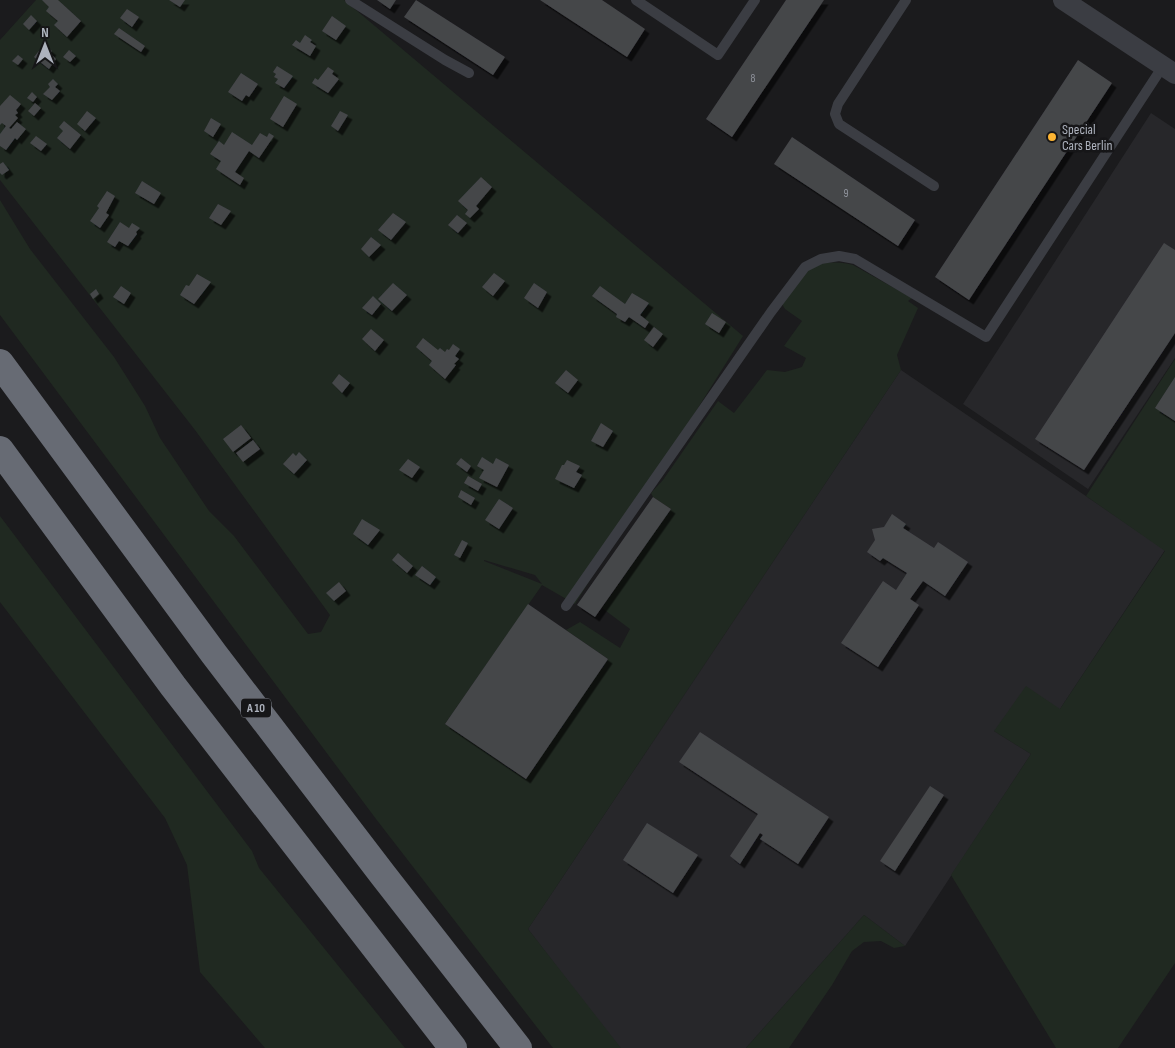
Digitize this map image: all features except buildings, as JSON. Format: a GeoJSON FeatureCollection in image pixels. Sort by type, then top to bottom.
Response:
{"type":"FeatureCollection","features":[{"type":"Feature","properties":{"kind":"highway","name":"A 10"},"geometry":{"type":"LineString","coordinates":[[0,363],[226,670],[518,1048]]}},
{"type":"Feature","properties":{"kind":"highway"},"geometry":{"type":"LineString","coordinates":[[0,450],[173,686],[453,1048]]}},
{"type":"Feature","properties":{"kind":"street"},"geometry":{"type":"LineString","coordinates":[[1063,0],[1169,70]]}},
{"type":"Feature","properties":{"kind":"lane"},"geometry":{"type":"LineString","coordinates":[[350,0],[469,73]]}},
{"type":"Feature","properties":{"kind":"lane"},"geometry":{"type":"LineString","coordinates":[[636,0],[718,55],[755,0]]}},
{"type":"Feature","properties":{"kind":"lane"},"geometry":{"type":"LineString","coordinates":[[906,0],[838,104],[835,114],[839,124],[934,186]]}},
{"type":"Feature","properties":{"kind":"lane"},"geometry":{"type":"LineString","coordinates":[[566,606],[765,320],[805,267],[821,259],[839,256],[855,259],[986,337],[1169,70]]}},
{"type":"Feature","properties":{"kind":"shaded area"},"geometry":{"type":"Polygon","coordinates":[[[36,0],[344,0],[743,336],[575,604],[542,585],[445,724],[525,779],[608,659],[566,630],[580,622],[620,648],[630,629],[602,608],[671,509],[653,497],[651,493],[663,480],[718,401],[734,413],[767,370],[785,372],[802,367],[806,358],[784,346],[802,321],[785,309],[782,304],[800,278],[806,271],[817,265],[829,263],[848,264],[912,298],[908,301],[918,308],[897,355],[901,370],[528,929],[621,1048],[553,1048],[376,819],[0,315],[0,200],[30,249],[114,357],[145,406],[160,438],[209,511],[234,536],[308,634],[321,632],[330,615],[195,430],[0,180],[0,40],[36,0]],[[484,560],[542,584],[535,575],[484,560]]]}},
{"type":"Feature","properties":{"kind":"shaded area","name":"Special Cars Berlin"},"geometry":{"type":"Polygon","coordinates":[[[1151,113],[1175,129],[1175,358],[1088,489],[963,404],[1151,113]]]}},
{"type":"Feature","properties":{"kind":"shaded area"},"geometry":{"type":"Polygon","coordinates":[[[1175,359],[1175,963],[1118,1048],[1056,1048],[951,875],[1031,754],[994,731],[1026,686],[1060,709],[1165,551],[1086,496],[1175,359]]]}},
{"type":"Feature","properties":{"kind":"shaded area"},"geometry":{"type":"Polygon","coordinates":[[[901,370],[1165,550],[1060,709],[994,731],[1031,754],[905,946],[864,915],[746,1048],[619,1048],[528,929],[901,370]]]}},
{"type":"Feature","properties":{"kind":"shaded area"},"geometry":{"type":"Polygon","coordinates":[[[0,516],[252,851],[259,868],[405,1048],[265,1048],[200,972],[187,865],[165,818],[0,602],[0,516]]]}},
{"type":"Feature","properties":{"kind":"shaded area"},"geometry":{"type":"Polygon","coordinates":[[[864,915],[905,946],[894,948],[881,941],[864,942],[852,951],[832,985],[789,1048],[746,1048],[864,915]]]}},
{"type":"Feature","properties":{"kind":"place","name":"Special Cars Berlin"},"geometry":{"type":"Point","coordinates":[1052,137]}}]}
